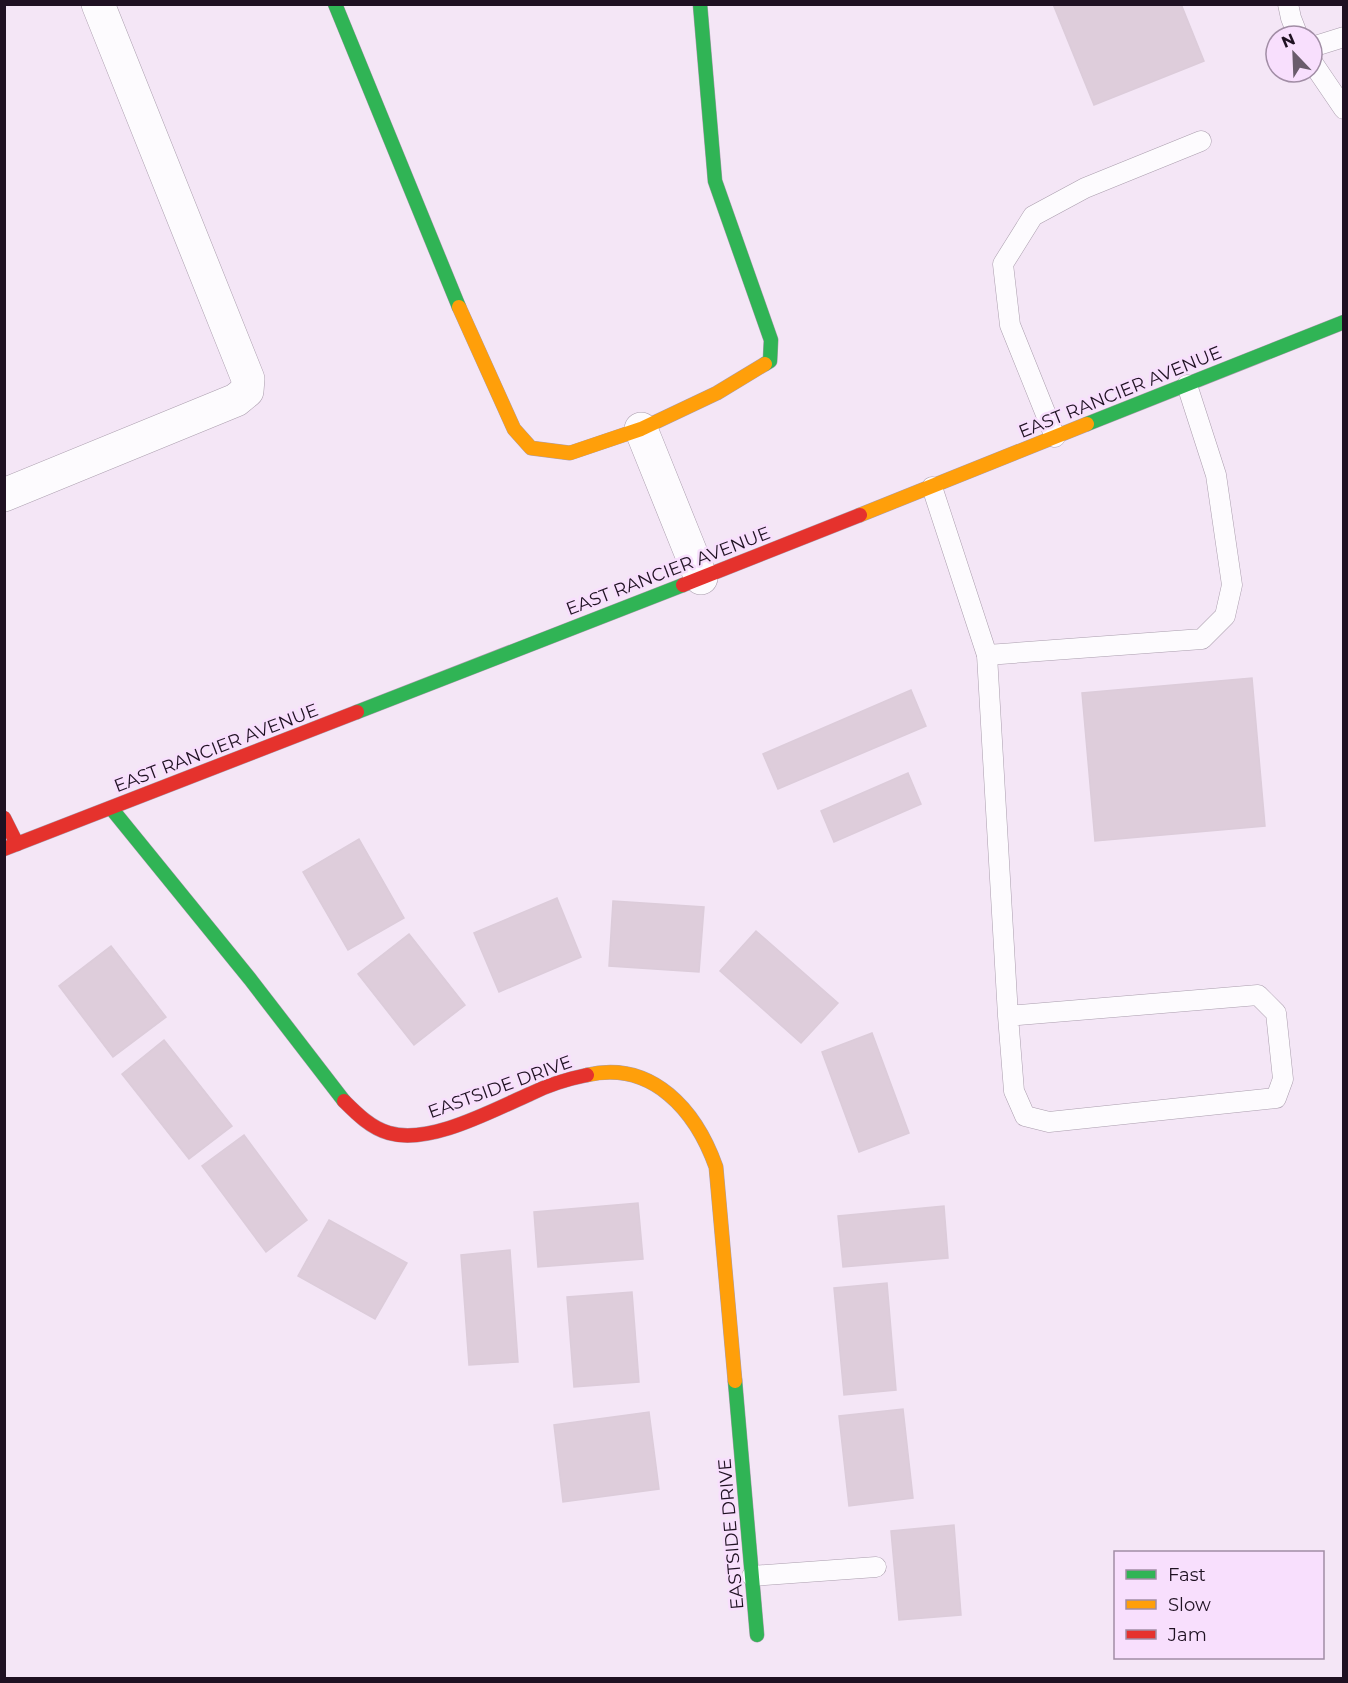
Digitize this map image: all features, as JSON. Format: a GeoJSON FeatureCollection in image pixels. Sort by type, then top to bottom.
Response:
{"type":"FeatureCollection","features":[{"type":"Feature","properties":{"kind":"street"},"geometry":{"type":"LineString","coordinates":[[4,495],[236,400],[247,391],[248,379],[98,4]]}},
{"type":"Feature","properties":{"kind":"street"},"geometry":{"type":"LineString","coordinates":[[335,4],[449,284],[514,429],[531,448],[570,453],[641,429],[717,393],[770,361],[771,340],[716,181],[700,4]]}},
{"type":"Feature","properties":{"kind":"street","name":"EAST RANCIER AVENUE"},"geometry":{"type":"LineString","coordinates":[[11,847],[701,578],[1344,322]]}},
{"type":"Feature","properties":{"kind":"street"},"geometry":{"type":"LineString","coordinates":[[641,429],[701,578]]}},
{"type":"Feature","properties":{"kind":"street","name":"EASTSIDE DRIVE"},"geometry":{"type":"LineString","coordinates":[[111,808],[250,979],[337,1093],[352,1110],[371,1125],[398,1136],[429,1133],[453,1126],[576,1077],[603,1071],[629,1073],[654,1083],[677,1099],[708,1141],[716,1167],[757,1635]]}},
{"type":"Feature","properties":{"kind":"street"},"geometry":{"type":"LineString","coordinates":[[4,818],[11,847]]}},
{"type":"Feature","properties":{"kind":"lane"},"geometry":{"type":"LineString","coordinates":[[1288,4],[1294,24]]}},
{"type":"Feature","properties":{"kind":"lane"},"geometry":{"type":"LineString","coordinates":[[1324,44],[1344,38]]}},
{"type":"Feature","properties":{"kind":"lane"},"geometry":{"type":"LineString","coordinates":[[1324,80],[1344,109]]}},
{"type":"Feature","properties":{"kind":"lane"},"geometry":{"type":"LineString","coordinates":[[1056,437],[1010,325],[1003,264],[1033,216],[1085,188],[1201,141]]}},
{"type":"Feature","properties":{"kind":"lane"},"geometry":{"type":"LineString","coordinates":[[987,655],[1202,639],[1225,616],[1232,585],[1216,475],[1186,385]]}},
{"type":"Feature","properties":{"kind":"lane"},"geometry":{"type":"LineString","coordinates":[[932,487],[987,655],[1008,1016],[1014,1091],[1025,1116],[1049,1122],[1276,1098],[1283,1079],[1276,1013],[1258,995],[1008,1016]]}},
{"type":"Feature","properties":{"kind":"lane"},"geometry":{"type":"LineString","coordinates":[[752,1576],[876,1568]]}},
{"type":"Feature","properties":{"kind":"building"},"geometry":{"type":"Polygon","coordinates":[[[1053,4],[1181,4],[1204,61],[1094,105],[1053,4]]]}},
{"type":"Feature","properties":{"kind":"building"},"geometry":{"type":"Polygon","coordinates":[[[1252,678],[1265,826],[1095,841],[1082,693],[1252,678]]]}},
{"type":"Feature","properties":{"kind":"building"},"geometry":{"type":"Polygon","coordinates":[[[911,690],[926,726],[778,789],[763,754],[911,690]]]}},
{"type":"Feature","properties":{"kind":"building"},"geometry":{"type":"Polygon","coordinates":[[[908,773],[921,804],[834,842],[821,811],[908,773]]]}},
{"type":"Feature","properties":{"kind":"building"},"geometry":{"type":"Polygon","coordinates":[[[359,839],[404,918],[348,950],[303,872],[359,839]]]}},
{"type":"Feature","properties":{"kind":"building"},"geometry":{"type":"Polygon","coordinates":[[[557,898],[581,957],[499,992],[474,933],[557,898]]]}},
{"type":"Feature","properties":{"kind":"building"},"geometry":{"type":"Polygon","coordinates":[[[613,901],[704,907],[699,972],[609,966],[613,901]]]}},
{"type":"Feature","properties":{"kind":"building"},"geometry":{"type":"Polygon","coordinates":[[[756,931],[838,1003],[801,1043],[720,971],[756,931]]]}},
{"type":"Feature","properties":{"kind":"building"},"geometry":{"type":"Polygon","coordinates":[[[409,934],[465,1005],[414,1045],[358,974],[409,934]]]}},
{"type":"Feature","properties":{"kind":"building"},"geometry":{"type":"Polygon","coordinates":[[[111,946],[166,1017],[113,1057],[59,986],[111,946]]]}},
{"type":"Feature","properties":{"kind":"building"},"geometry":{"type":"Polygon","coordinates":[[[872,1033],[909,1133],[859,1152],[822,1052],[872,1033]]]}},
{"type":"Feature","properties":{"kind":"building"},"geometry":{"type":"Polygon","coordinates":[[[164,1040],[232,1126],[189,1159],[122,1074],[164,1040]]]}},
{"type":"Feature","properties":{"kind":"building"},"geometry":{"type":"Polygon","coordinates":[[[244,1135],[307,1220],[266,1252],[202,1166],[244,1135]]]}},
{"type":"Feature","properties":{"kind":"building"},"geometry":{"type":"Polygon","coordinates":[[[638,1203],[643,1259],[538,1267],[534,1212],[638,1203]]]}},
{"type":"Feature","properties":{"kind":"building"},"geometry":{"type":"Polygon","coordinates":[[[944,1206],[948,1258],[843,1267],[838,1216],[944,1206]]]}},
{"type":"Feature","properties":{"kind":"building"},"geometry":{"type":"Polygon","coordinates":[[[329,1220],[407,1263],[375,1319],[298,1276],[329,1220]]]}},
{"type":"Feature","properties":{"kind":"building"},"geometry":{"type":"Polygon","coordinates":[[[510,1250],[518,1362],[469,1365],[461,1255],[510,1250]]]}},
{"type":"Feature","properties":{"kind":"building"},"geometry":{"type":"Polygon","coordinates":[[[887,1283],[896,1390],[844,1395],[834,1288],[887,1283]]]}},
{"type":"Feature","properties":{"kind":"building"},"geometry":{"type":"Polygon","coordinates":[[[632,1292],[639,1382],[574,1387],[567,1297],[632,1292]]]}},
{"type":"Feature","properties":{"kind":"building"},"geometry":{"type":"Polygon","coordinates":[[[903,1409],[913,1498],[849,1506],[839,1416],[903,1409]]]}},
{"type":"Feature","properties":{"kind":"building"},"geometry":{"type":"Polygon","coordinates":[[[649,1412],[659,1489],[563,1502],[554,1425],[649,1412]]]}},
{"type":"Feature","properties":{"kind":"building"},"geometry":{"type":"Polygon","coordinates":[[[954,1525],[961,1615],[899,1620],[891,1531],[954,1525]]]}},
{"type":"Feature","properties":{"kind":"traffic: fast"},"geometry":{"type":"LineString","coordinates":[[335,4],[459,307]]}},
{"type":"Feature","properties":{"kind":"traffic: fast"},"geometry":{"type":"LineString","coordinates":[[700,4],[715,181],[771,340],[770,361],[765,364]]}},
{"type":"Feature","properties":{"kind":"traffic: fast"},"geometry":{"type":"LineString","coordinates":[[1087,424],[1344,322]]}},
{"type":"Feature","properties":{"kind":"traffic: fast"},"geometry":{"type":"LineString","coordinates":[[357,712],[683,585]]}},
{"type":"Feature","properties":{"kind":"traffic: fast"},"geometry":{"type":"LineString","coordinates":[[111,808],[250,979],[344,1101]]}},
{"type":"Feature","properties":{"kind":"traffic: fast"},"geometry":{"type":"LineString","coordinates":[[735,1381],[757,1635]]}},
{"type":"Feature","properties":{"kind":"traffic: slow"},"geometry":{"type":"LineString","coordinates":[[459,307],[514,429],[531,448],[570,453],[641,429],[717,393],[765,364]]}},
{"type":"Feature","properties":{"kind":"traffic: slow"},"geometry":{"type":"LineString","coordinates":[[860,515],[1087,424]]}},
{"type":"Feature","properties":{"kind":"traffic: slow"},"geometry":{"type":"LineString","coordinates":[[587,1075],[611,1072],[632,1075],[652,1083],[669,1094],[684,1109],[707,1146],[716,1167],[735,1381]]}},
{"type":"Feature","properties":{"kind":"traffic: jam"},"geometry":{"type":"LineString","coordinates":[[683,585],[860,515]]}},
{"type":"Feature","properties":{"kind":"traffic: jam"},"geometry":{"type":"LineString","coordinates":[[4,849],[357,712]]}},
{"type":"Feature","properties":{"kind":"traffic: jam"},"geometry":{"type":"LineString","coordinates":[[4,818],[17,844]]}},
{"type":"Feature","properties":{"kind":"traffic: jam"},"geometry":{"type":"LineString","coordinates":[[344,1101],[365,1120],[382,1131],[405,1135],[423,1134],[461,1124],[544,1088],[587,1075]]}}]}
